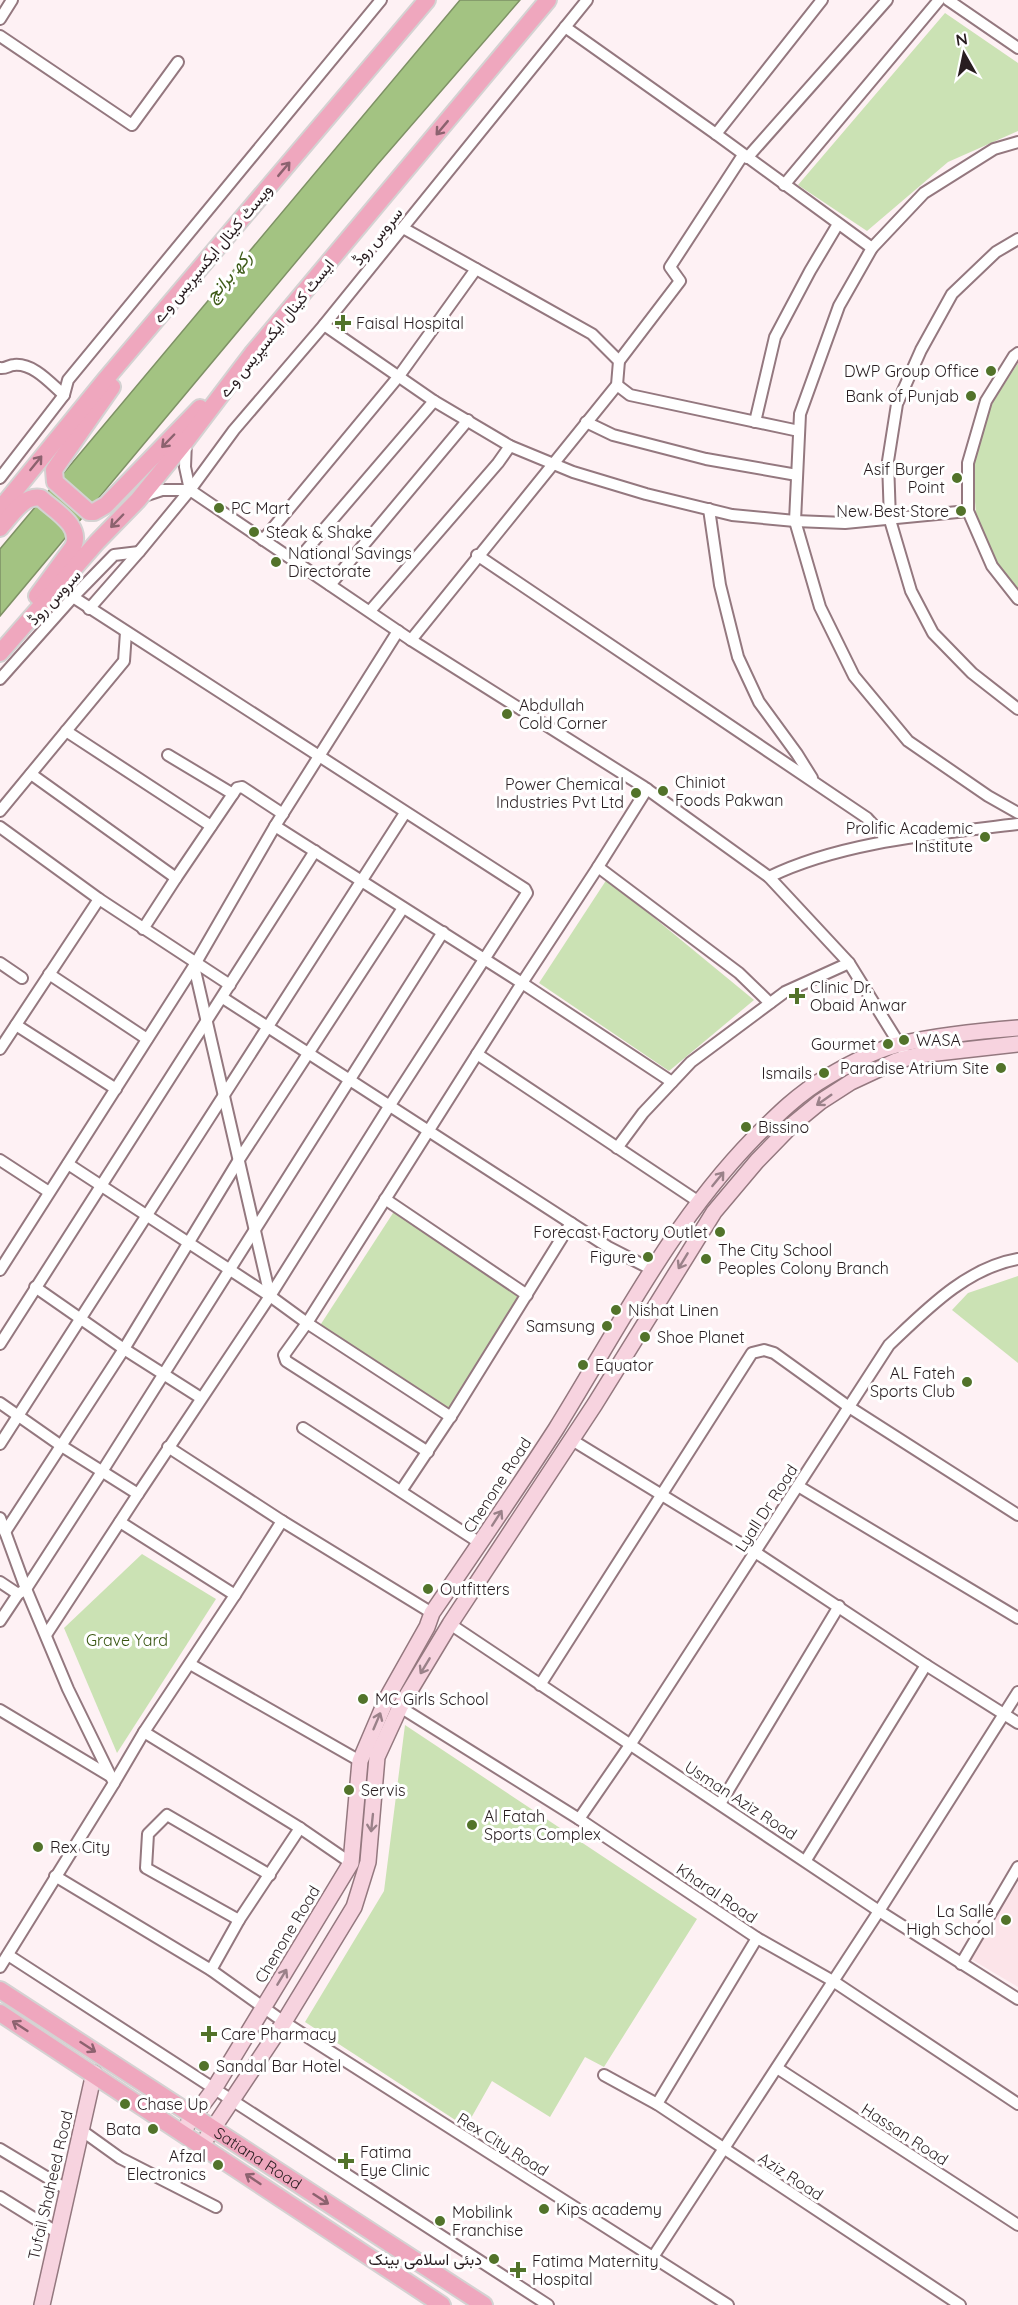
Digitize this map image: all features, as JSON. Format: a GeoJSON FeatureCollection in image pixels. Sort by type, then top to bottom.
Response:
{"type":"FeatureCollection","features":[{"type":"Feature","properties":{"kind":"main road","name":"ویسٹ کینال ایکسپریس وے"},"geometry":{"type":"LineString","coordinates":[[0,509],[184,286],[427,0]]}},
{"type":"Feature","properties":{"kind":"main road","name":"ایسٹ کینال ایکسپریس وے"},"geometry":{"type":"LineString","coordinates":[[0,653],[97,542],[138,500],[252,354],[548,0]]}},
{"type":"Feature","properties":{"kind":"main road"},"geometry":{"type":"LineString","coordinates":[[479,83],[553,0]]}},
{"type":"Feature","properties":{"kind":"main road"},"geometry":{"type":"LineString","coordinates":[[184,286],[60,460],[54,470],[55,482],[89,512],[94,512],[106,505],[252,354]]}},
{"type":"Feature","properties":{"kind":"main road"},"geometry":{"type":"LineString","coordinates":[[0,528],[26,500],[36,497],[41,498],[74,528],[76,540],[0,645]]}},
{"type":"Feature","properties":{"kind":"main road","name":"Satiana Road"},"geometry":{"type":"LineString","coordinates":[[0,1990],[484,2305]]}},
{"type":"Feature","properties":{"kind":"main road","name":"Satiana Road"},"geometry":{"type":"LineString","coordinates":[[0,2013],[442,2305]]}},
{"type":"Feature","properties":{"kind":"street"},"geometry":{"type":"LineString","coordinates":[[0,19],[12,0]]}},
{"type":"Feature","properties":{"kind":"street"},"geometry":{"type":"LineString","coordinates":[[0,477],[64,395],[68,380],[381,0]]}},
{"type":"Feature","properties":{"kind":"street","name":"سروس روڈ"},"geometry":{"type":"LineString","coordinates":[[89,609],[139,552],[234,430],[324,325],[587,0]]}},
{"type":"Feature","properties":{"kind":"street"},"geometry":{"type":"LineString","coordinates":[[716,134],[822,0]]}},
{"type":"Feature","properties":{"kind":"street"},"geometry":{"type":"LineString","coordinates":[[411,640],[477,555],[617,385],[619,361],[680,281],[670,267],[745,157],[887,0]]}},
{"type":"Feature","properties":{"kind":"street"},"geometry":{"type":"LineString","coordinates":[[784,184],[939,0]]}},
{"type":"Feature","properties":{"kind":"street"},"geometry":{"type":"LineString","coordinates":[[948,0],[1018,48]]}},
{"type":"Feature","properties":{"kind":"street"},"geometry":{"type":"LineString","coordinates":[[565,27],[872,248]]}},
{"type":"Feature","properties":{"kind":"street"},"geometry":{"type":"LineString","coordinates":[[0,36],[132,125],[178,62]]}},
{"type":"Feature","properties":{"kind":"street"},"geometry":{"type":"LineString","coordinates":[[1018,142],[994,149],[924,193],[872,248],[839,306],[800,414],[795,521],[820,607],[854,676],[908,741],[1018,813]]}},
{"type":"Feature","properties":{"kind":"street"},"geometry":{"type":"LineString","coordinates":[[755,422],[775,338],[838,224]]}},
{"type":"Feature","properties":{"kind":"street"},"geometry":{"type":"LineString","coordinates":[[403,228],[592,334],[619,361]]}},
{"type":"Feature","properties":{"kind":"street"},"geometry":{"type":"LineString","coordinates":[[1018,239],[996,252],[952,294],[921,350],[897,404],[888,461],[890,520],[911,591],[933,633],[972,673],[1018,709]]}},
{"type":"Feature","properties":{"kind":"street"},"geometry":{"type":"LineString","coordinates":[[263,540],[399,376],[476,269]]}},
{"type":"Feature","properties":{"kind":"street"},"geometry":{"type":"LineString","coordinates":[[324,325],[434,401],[510,446],[553,465],[646,494],[757,519],[845,524],[968,512]]}},
{"type":"Feature","properties":{"kind":"street"},"geometry":{"type":"LineString","coordinates":[[1018,353],[986,401],[968,464],[968,512],[992,566],[1018,599]]}},
{"type":"Feature","properties":{"kind":"street"},"geometry":{"type":"LineString","coordinates":[[0,368],[4,369],[14,365],[31,367],[64,395]]}},
{"type":"Feature","properties":{"kind":"street"},"geometry":{"type":"LineString","coordinates":[[617,385],[630,395],[799,431]]}},
{"type":"Feature","properties":{"kind":"street"},"geometry":{"type":"LineString","coordinates":[[296,562],[434,401]]}},
{"type":"Feature","properties":{"kind":"street"},"geometry":{"type":"LineString","coordinates":[[330,585],[468,420]]}},
{"type":"Feature","properties":{"kind":"street"},"geometry":{"type":"LineString","coordinates":[[586,422],[613,435],[685,454],[797,475]]}},
{"type":"Feature","properties":{"kind":"street"},"geometry":{"type":"LineString","coordinates":[[186,441],[185,467],[189,490]]}},
{"type":"Feature","properties":{"kind":"street"},"geometry":{"type":"LineString","coordinates":[[370,611],[491,472],[510,446]]}},
{"type":"Feature","properties":{"kind":"street"},"geometry":{"type":"LineString","coordinates":[[138,500],[151,492],[162,489],[189,490],[411,640],[647,789],[770,877],[849,963],[904,1051]]}},
{"type":"Feature","properties":{"kind":"street"},"geometry":{"type":"LineString","coordinates":[[709,509],[720,585],[738,657],[759,702],[797,754],[814,783]]}},
{"type":"Feature","properties":{"kind":"street","name":"سروس روڈ"},"geometry":{"type":"LineString","coordinates":[[0,679],[114,555],[139,552]]}},
{"type":"Feature","properties":{"kind":"street"},"geometry":{"type":"LineString","coordinates":[[477,555],[867,818],[888,841]]}},
{"type":"Feature","properties":{"kind":"street"},"geometry":{"type":"LineString","coordinates":[[46,1635],[168,1447],[270,1296],[527,893],[525,889],[73,597]]}},
{"type":"Feature","properties":{"kind":"street"},"geometry":{"type":"LineString","coordinates":[[0,1270],[195,964],[275,826],[398,631]]}},
{"type":"Feature","properties":{"kind":"street"},"geometry":{"type":"LineString","coordinates":[[0,811],[124,661],[126,632]]}},
{"type":"Feature","properties":{"kind":"street"},"geometry":{"type":"LineString","coordinates":[[66,731],[211,826]]}},
{"type":"Feature","properties":{"kind":"street"},"geometry":{"type":"LineString","coordinates":[[168,755],[233,794]]}},
{"type":"Feature","properties":{"kind":"street"},"geometry":{"type":"LineString","coordinates":[[31,774],[176,878]]}},
{"type":"Feature","properties":{"kind":"street"},"geometry":{"type":"LineString","coordinates":[[143,929],[239,786],[283,814]]}},
{"type":"Feature","properties":{"kind":"street"},"geometry":{"type":"LineString","coordinates":[[428,1452],[286,1361],[284,1355],[307,1323],[647,789]]}},
{"type":"Feature","properties":{"kind":"street"},"geometry":{"type":"LineString","coordinates":[[0,1444],[405,813]]}},
{"type":"Feature","properties":{"kind":"street"},"geometry":{"type":"LineString","coordinates":[[770,877],[788,868],[888,841],[1018,824]]}},
{"type":"Feature","properties":{"kind":"street"},"geometry":{"type":"LineString","coordinates":[[275,826],[443,932],[672,1082]]}},
{"type":"Feature","properties":{"kind":"street"},"geometry":{"type":"LineString","coordinates":[[0,827],[99,899],[230,985]]}},
{"type":"Feature","properties":{"kind":"street"},"geometry":{"type":"LineString","coordinates":[[0,1344],[315,851]]}},
{"type":"Feature","properties":{"kind":"street"},"geometry":{"type":"LineString","coordinates":[[598,867],[739,973],[770,1003]]}},
{"type":"Feature","properties":{"kind":"street"},"geometry":{"type":"LineString","coordinates":[[0,1049],[99,899]]}},
{"type":"Feature","properties":{"kind":"street"},"geometry":{"type":"LineString","coordinates":[[5,1533],[124,1349],[240,1158],[403,908]]}},
{"type":"Feature","properties":{"kind":"street"},"geometry":{"type":"LineString","coordinates":[[0,1621],[103,1470],[443,932]]}},
{"type":"Feature","properties":{"kind":"street"},"geometry":{"type":"LineString","coordinates":[[0,963],[22,978]]}},
{"type":"Feature","properties":{"kind":"street"},"geometry":{"type":"LineString","coordinates":[[617,1148],[643,1113],[691,1062],[785,992],[849,963]]}},
{"type":"Feature","properties":{"kind":"street"},"geometry":{"type":"LineString","coordinates":[[195,964],[270,1296]]}},
{"type":"Feature","properties":{"kind":"street"},"geometry":{"type":"LineString","coordinates":[[49,975],[147,1039]]}},
{"type":"Feature","properties":{"kind":"street"},"geometry":{"type":"LineString","coordinates":[[223,998],[608,1247],[651,1269]]}},
{"type":"Feature","properties":{"kind":"street"},"geometry":{"type":"LineString","coordinates":[[16,1025],[116,1089]]}},
{"type":"Feature","properties":{"kind":"street","name":"Chenone Road"},"geometry":{"type":"LineString","coordinates":[[400,1707],[450,1624],[649,1319],[702,1229],[757,1161],[792,1125],[820,1102],[904,1051],[976,1032],[1018,1028]]}},
{"type":"Feature","properties":{"kind":"street","name":"Chenone Road"},"geometry":{"type":"LineString","coordinates":[[182,2132],[214,2089],[351,1863],[360,1761],[387,1698],[427,1627],[432,1613],[556,1429],[651,1269],[699,1202],[736,1156],[798,1097],[828,1077],[874,1053],[904,1051],[931,1053],[1018,1044]]}},
{"type":"Feature","properties":{"kind":"street"},"geometry":{"type":"LineString","coordinates":[[477,1054],[699,1202]]}},
{"type":"Feature","properties":{"kind":"street"},"geometry":{"type":"LineString","coordinates":[[0,1160],[49,1192]]}},
{"type":"Feature","properties":{"kind":"street"},"geometry":{"type":"LineString","coordinates":[[68,1164],[451,1417]]}},
{"type":"Feature","properties":{"kind":"street"},"geometry":{"type":"LineString","coordinates":[[385,1199],[526,1295]]}},
{"type":"Feature","properties":{"kind":"street"},"geometry":{"type":"LineString","coordinates":[[401,1491],[451,1417],[571,1223]]}},
{"type":"Feature","properties":{"kind":"street","name":"Lyall Dr Road"},"geometry":{"type":"LineString","coordinates":[[579,1819],[630,1745],[889,1346],[922,1314],[959,1284],[981,1271],[1018,1258]]}},
{"type":"Feature","properties":{"kind":"street"},"geometry":{"type":"LineString","coordinates":[[35,1287],[124,1349],[201,1398]]}},
{"type":"Feature","properties":{"kind":"street"},"geometry":{"type":"LineString","coordinates":[[540,1685],[752,1353],[764,1350],[774,1353],[849,1407],[1018,1515]]}},
{"type":"Feature","properties":{"kind":"street"},"geometry":{"type":"LineString","coordinates":[[0,1403],[19,1414],[60,1445],[138,1494]]}},
{"type":"Feature","properties":{"kind":"street"},"geometry":{"type":"LineString","coordinates":[[303,1428],[480,1543]]}},
{"type":"Feature","properties":{"kind":"street"},"geometry":{"type":"LineString","coordinates":[[572,1440],[755,1552],[1018,1723]]}},
{"type":"Feature","properties":{"kind":"street"},"geometry":{"type":"LineString","coordinates":[[168,1447],[282,1521],[432,1613]]}},
{"type":"Feature","properties":{"kind":"street"},"geometry":{"type":"LineString","coordinates":[[798,1486],[1018,1618]]}},
{"type":"Feature","properties":{"kind":"street"},"geometry":{"type":"LineString","coordinates":[[0,1518],[22,1591],[46,1635],[68,1689],[112,1780]]}},
{"type":"Feature","properties":{"kind":"street"},"geometry":{"type":"LineString","coordinates":[[0,1967],[112,1780],[282,1521]]}},
{"type":"Feature","properties":{"kind":"street"},"geometry":{"type":"LineString","coordinates":[[120,1522],[235,1595]]}},
{"type":"Feature","properties":{"kind":"street"},"geometry":{"type":"LineString","coordinates":[[0,1582],[22,1591]]}},
{"type":"Feature","properties":{"kind":"street"},"geometry":{"type":"LineString","coordinates":[[720,1804],[839,1606]]}},
{"type":"Feature","properties":{"kind":"street","name":"Usman Aziz Road"},"geometry":{"type":"LineString","coordinates":[[450,1624],[879,1911],[1018,1999]]}},
{"type":"Feature","properties":{"kind":"street"},"geometry":{"type":"LineString","coordinates":[[190,1664],[360,1761]]}},
{"type":"Feature","properties":{"kind":"street"},"geometry":{"type":"LineString","coordinates":[[806,1860],[926,1665]]}},
{"type":"Feature","properties":{"kind":"street"},"geometry":{"type":"LineString","coordinates":[[653,2257],[879,1911],[1018,1692]]}},
{"type":"Feature","properties":{"kind":"street"},"geometry":{"type":"LineString","coordinates":[[202,2145],[284,2022],[354,1907],[368,1862],[377,1757],[400,1707]]}},
{"type":"Feature","properties":{"kind":"street","name":"Kharal Road"},"geometry":{"type":"LineString","coordinates":[[400,1707],[579,1819],[757,1938],[833,1981],[1018,2104]]}},
{"type":"Feature","properties":{"kind":"street"},"geometry":{"type":"LineString","coordinates":[[0,1710],[112,1780]]}},
{"type":"Feature","properties":{"kind":"street"},"geometry":{"type":"LineString","coordinates":[[144,1732],[300,1828],[351,1863]]}},
{"type":"Feature","properties":{"kind":"street"},"geometry":{"type":"LineString","coordinates":[[239,1920],[146,1868],[148,1833],[167,1815],[270,1875]]}},
{"type":"Feature","properties":{"kind":"street"},"geometry":{"type":"LineString","coordinates":[[211,1970],[239,1920],[300,1828]]}},
{"type":"Feature","properties":{"kind":"street"},"geometry":{"type":"LineString","coordinates":[[961,1964],[1018,1867]]}},
{"type":"Feature","properties":{"kind":"street","name":"Rex City Road"},"geometry":{"type":"LineString","coordinates":[[55,1876],[211,1970],[284,2022],[728,2305]]}},
{"type":"Feature","properties":{"kind":"street"},"geometry":{"type":"LineString","coordinates":[[657,2104],[757,1938]]}},
{"type":"Feature","properties":{"kind":"street"},"geometry":{"type":"LineString","coordinates":[[8,1955],[548,2305]]}},
{"type":"Feature","properties":{"kind":"street","name":"Hassan Road"},"geometry":{"type":"LineString","coordinates":[[777,2068],[1018,2225]]}},
{"type":"Feature","properties":{"kind":"street","name":"Tufail Shaheed Road"},"geometry":{"type":"LineString","coordinates":[[42,2305],[93,2073]]}},
{"type":"Feature","properties":{"kind":"street","name":"Aziz Road"},"geometry":{"type":"LineString","coordinates":[[604,2075],[657,2104],[960,2305]]}},
{"type":"Feature","properties":{"kind":"street"},"geometry":{"type":"LineString","coordinates":[[81,2130],[120,2158],[216,2206]]}},
{"type":"Feature","properties":{"kind":"street"},"geometry":{"type":"LineString","coordinates":[[0,2149],[68,2190]]}},
{"type":"Feature","properties":{"kind":"street"},"geometry":{"type":"LineString","coordinates":[[0,2197],[58,2233]]}},
{"type":"Feature","properties":{"kind":"shaded area"},"geometry":{"type":"Polygon","coordinates":[[[460,0],[520,0],[377,165],[0,616],[0,549],[460,0]]]}},
{"type":"Feature","properties":{"kind":"shaded area","name":"La Salle High School"},"geometry":{"type":"Polygon","coordinates":[[[1018,1882],[1018,1987],[971,1959],[1018,1882]]]}},
{"type":"Feature","properties":{"kind":"green space"},"geometry":{"type":"Polygon","coordinates":[[[945,13],[1018,63],[1018,131],[948,162],[867,231],[798,185],[945,13]]]}},
{"type":"Feature","properties":{"kind":"green space"},"geometry":{"type":"Polygon","coordinates":[[[1018,363],[1018,589],[995,561],[976,514],[972,462],[991,405],[1018,363]]]}},
{"type":"Feature","properties":{"kind":"green space"},"geometry":{"type":"Polygon","coordinates":[[[607,879],[754,1000],[669,1071],[539,983],[607,879]]]}},
{"type":"Feature","properties":{"kind":"green space"},"geometry":{"type":"Polygon","coordinates":[[[395,1210],[524,1298],[453,1413],[319,1327],[395,1210]]]}},
{"type":"Feature","properties":{"kind":"green space"},"geometry":{"type":"Polygon","coordinates":[[[1018,1276],[1018,1363],[952,1310],[968,1293],[1018,1276]]]}},
{"type":"Feature","properties":{"kind":"green space","name":"Grave Yard"},"geometry":{"type":"Polygon","coordinates":[[[142,1554],[216,1599],[117,1753],[64,1628],[142,1554]]]}},
{"type":"Feature","properties":{"kind":"green space"},"geometry":{"type":"Polygon","coordinates":[[[405,1725],[697,1919],[604,2067],[585,2057],[550,2117],[492,2081],[466,2127],[305,2022],[384,1891],[405,1725]]]}},
{"type":"Feature","properties":{"kind":"place","name":"Faisal Hospital"},"geometry":{"type":"Point","coordinates":[343,323]}},
{"type":"Feature","properties":{"kind":"place","name":"DWP Group Office"},"geometry":{"type":"Point","coordinates":[991,371]}},
{"type":"Feature","properties":{"kind":"place","name":"Bank of Punjab"},"geometry":{"type":"Point","coordinates":[971,396]}},
{"type":"Feature","properties":{"kind":"place","name":"Asif Burger Point"},"geometry":{"type":"Point","coordinates":[957,478]}},
{"type":"Feature","properties":{"kind":"place","name":"PC Mart"},"geometry":{"type":"Point","coordinates":[219,508]}},
{"type":"Feature","properties":{"kind":"place","name":"New Best Store"},"geometry":{"type":"Point","coordinates":[961,511]}},
{"type":"Feature","properties":{"kind":"place","name":"Steak & Shake"},"geometry":{"type":"Point","coordinates":[254,532]}},
{"type":"Feature","properties":{"kind":"place","name":"National Savings Directorate"},"geometry":{"type":"Point","coordinates":[276,562]}},
{"type":"Feature","properties":{"kind":"place","name":"Abdullah Cold Corner"},"geometry":{"type":"Point","coordinates":[507,714]}},
{"type":"Feature","properties":{"kind":"place","name":"Chiniot Foods Pakwan"},"geometry":{"type":"Point","coordinates":[663,791]}},
{"type":"Feature","properties":{"kind":"place","name":"Power Chemical Industries Pvt Ltd"},"geometry":{"type":"Point","coordinates":[636,793]}},
{"type":"Feature","properties":{"kind":"place","name":"Prolific Academic Institute"},"geometry":{"type":"Point","coordinates":[985,837]}},
{"type":"Feature","properties":{"kind":"place","name":"Clinic Dr. Obaid Anwar"},"geometry":{"type":"Point","coordinates":[797,996]}},
{"type":"Feature","properties":{"kind":"place","name":"WASA"},"geometry":{"type":"Point","coordinates":[904,1040]}},
{"type":"Feature","properties":{"kind":"place","name":"Gourmet"},"geometry":{"type":"Point","coordinates":[888,1044]}},
{"type":"Feature","properties":{"kind":"place","name":"Paradise Atrium Site"},"geometry":{"type":"Point","coordinates":[1001,1068]}},
{"type":"Feature","properties":{"kind":"place","name":"Ismails"},"geometry":{"type":"Point","coordinates":[824,1073]}},
{"type":"Feature","properties":{"kind":"place","name":"Bissino"},"geometry":{"type":"Point","coordinates":[746,1127]}},
{"type":"Feature","properties":{"kind":"place","name":"Forecast Factory Outlet"},"geometry":{"type":"Point","coordinates":[720,1232]}},
{"type":"Feature","properties":{"kind":"place","name":"Figure"},"geometry":{"type":"Point","coordinates":[648,1257]}},
{"type":"Feature","properties":{"kind":"place","name":"The City School Peoples Colony Branch"},"geometry":{"type":"Point","coordinates":[706,1259]}},
{"type":"Feature","properties":{"kind":"place","name":"Nishat Linen"},"geometry":{"type":"Point","coordinates":[616,1310]}},
{"type":"Feature","properties":{"kind":"place","name":"Samsung"},"geometry":{"type":"Point","coordinates":[607,1326]}},
{"type":"Feature","properties":{"kind":"place","name":"Shoe Planet"},"geometry":{"type":"Point","coordinates":[645,1337]}},
{"type":"Feature","properties":{"kind":"place","name":"Equator"},"geometry":{"type":"Point","coordinates":[583,1365]}},
{"type":"Feature","properties":{"kind":"place","name":"AL Fateh Sports Club"},"geometry":{"type":"Point","coordinates":[967,1382]}},
{"type":"Feature","properties":{"kind":"place","name":"Outfitters"},"geometry":{"type":"Point","coordinates":[428,1589]}},
{"type":"Feature","properties":{"kind":"place","name":"MC Girls School"},"geometry":{"type":"Point","coordinates":[363,1699]}},
{"type":"Feature","properties":{"kind":"place","name":"Servis"},"geometry":{"type":"Point","coordinates":[349,1790]}},
{"type":"Feature","properties":{"kind":"place","name":"Al Fatah Sports Complex"},"geometry":{"type":"Point","coordinates":[472,1825]}},
{"type":"Feature","properties":{"kind":"place","name":"Rex City"},"geometry":{"type":"Point","coordinates":[38,1847]}},
{"type":"Feature","properties":{"kind":"place","name":"La Salle High School"},"geometry":{"type":"Point","coordinates":[1006,1920]}},
{"type":"Feature","properties":{"kind":"place","name":"Care Pharmacy"},"geometry":{"type":"Point","coordinates":[209,2034]}},
{"type":"Feature","properties":{"kind":"place","name":"Sandal Bar Hotel"},"geometry":{"type":"Point","coordinates":[204,2066]}},
{"type":"Feature","properties":{"kind":"place","name":"Chase Up"},"geometry":{"type":"Point","coordinates":[125,2104]}},
{"type":"Feature","properties":{"kind":"place","name":"Bata"},"geometry":{"type":"Point","coordinates":[153,2129]}},
{"type":"Feature","properties":{"kind":"place","name":"Fatima Eye Clinic"},"geometry":{"type":"Point","coordinates":[346,2161]}},
{"type":"Feature","properties":{"kind":"place","name":"Afzal Electronics"},"geometry":{"type":"Point","coordinates":[218,2165]}},
{"type":"Feature","properties":{"kind":"place","name":"Kips academy"},"geometry":{"type":"Point","coordinates":[544,2209]}},
{"type":"Feature","properties":{"kind":"place","name":"Mobilink Franchise"},"geometry":{"type":"Point","coordinates":[440,2221]}},
{"type":"Feature","properties":{"kind":"place","name":"دبئی اسلامی بینک"},"geometry":{"type":"Point","coordinates":[494,2259]}},
{"type":"Feature","properties":{"kind":"place","name":"Fatima Maternity Hospital"},"geometry":{"type":"Point","coordinates":[518,2270]}},
{"type":"Feature","properties":{"kind":"water label","name":"رکھ برانچ"},"geometry":{"type":"Point","coordinates":[228,276]}}]}
